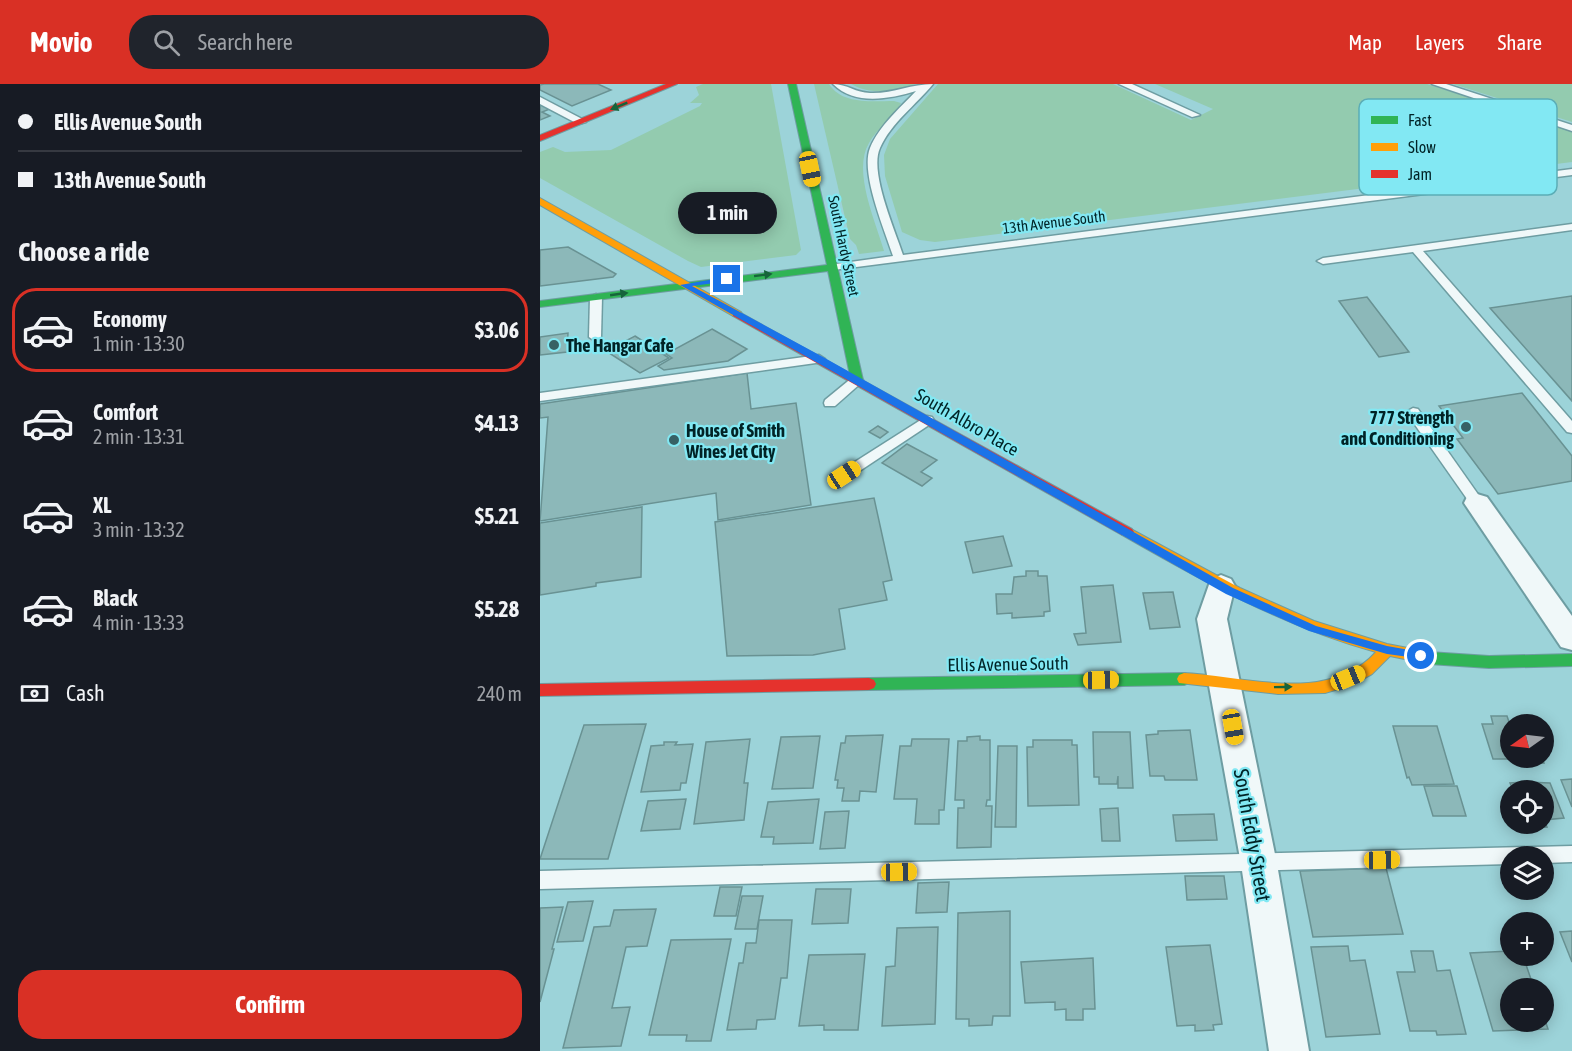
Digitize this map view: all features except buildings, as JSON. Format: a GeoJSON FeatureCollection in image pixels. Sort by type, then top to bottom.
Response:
{"type":"FeatureCollection","features":[{"type":"Feature","properties":{"kind":"street"},"geometry":{"type":"LineString","coordinates":[[540,138],[673,84]]}},
{"type":"Feature","properties":{"kind":"street","name":"South Hardy Street"},"geometry":{"type":"LineString","coordinates":[[792,84],[856,380]]}},
{"type":"Feature","properties":{"kind":"street","name":"South Albro Place"},"geometry":{"type":"LineString","coordinates":[[540,201],[684,285],[820,359],[1221,586],[1275,613],[1313,628],[1387,650]]}},
{"type":"Feature","properties":{"kind":"street","name":"13th Avenue South"},"geometry":{"type":"LineString","coordinates":[[540,304],[833,267]]}},
{"type":"Feature","properties":{"kind":"street"},"geometry":{"type":"LineString","coordinates":[[1477,503],[1572,639]]}},
{"type":"Feature","properties":{"kind":"street","name":"South Eddy Street"},"geometry":{"type":"LineString","coordinates":[[1221,586],[1212,619],[1258,864],[1289,1051]]}},
{"type":"Feature","properties":{"kind":"street"},"geometry":{"type":"LineString","coordinates":[[1387,650],[1439,659],[1479,662],[1572,660]]}},
{"type":"Feature","properties":{"kind":"street","name":"Ellis Avenue South"},"geometry":{"type":"LineString","coordinates":[[540,690],[1194,679],[1248,687],[1331,686],[1366,671],[1387,650]]}},
{"type":"Feature","properties":{"kind":"lane"},"geometry":{"type":"LineString","coordinates":[[838,84],[844,90],[862,95],[885,96],[928,84]]}},
{"type":"Feature","properties":{"kind":"lane"},"geometry":{"type":"LineString","coordinates":[[899,258],[873,172],[873,151],[892,125],[928,84]]}},
{"type":"Feature","properties":{"kind":"lane"},"geometry":{"type":"LineString","coordinates":[[1124,84],[1195,115]]}},
{"type":"Feature","properties":{"kind":"lane"},"geometry":{"type":"LineString","coordinates":[[1437,84],[1483,99]]}},
{"type":"Feature","properties":{"kind":"lane"},"geometry":{"type":"LineString","coordinates":[[540,100],[580,122]]}},
{"type":"Feature","properties":{"kind":"lane"},"geometry":{"type":"LineString","coordinates":[[1557,123],[1572,128]]}},
{"type":"Feature","properties":{"kind":"lane","name":"13th Avenue South"},"geometry":{"type":"LineString","coordinates":[[1557,174],[1572,172]]}},
{"type":"Feature","properties":{"kind":"lane","name":"13th Avenue South"},"geometry":{"type":"LineString","coordinates":[[833,267],[1392,195]]}},
{"type":"Feature","properties":{"kind":"lane"},"geometry":{"type":"LineString","coordinates":[[1323,261],[1572,227]]}},
{"type":"Feature","properties":{"kind":"lane"},"geometry":{"type":"LineString","coordinates":[[1416,249],[1572,429]]}},
{"type":"Feature","properties":{"kind":"lane"},"geometry":{"type":"LineString","coordinates":[[595,337],[596,297]]}},
{"type":"Feature","properties":{"kind":"lane"},"geometry":{"type":"LineString","coordinates":[[540,397],[820,359]]}},
{"type":"Feature","properties":{"kind":"lane"},"geometry":{"type":"LineString","coordinates":[[830,403],[856,380]]}},
{"type":"Feature","properties":{"kind":"lane"},"geometry":{"type":"LineString","coordinates":[[1413,412],[1477,503]]}},
{"type":"Feature","properties":{"kind":"lane"},"geometry":{"type":"LineString","coordinates":[[844,475],[927,420]]}},
{"type":"Feature","properties":{"kind":"lane"},"geometry":{"type":"LineString","coordinates":[[540,880],[1258,864],[1572,854]]}},
{"type":"Feature","properties":{"kind":"green space"},"geometry":{"type":"Polygon","coordinates":[[[703,84],[771,84],[801,250],[796,255],[701,267],[540,178],[540,152],[553,147],[565,152],[611,150],[700,106],[702,103],[690,103],[699,95],[696,87],[703,84]]]}},
{"type":"Feature","properties":{"kind":"green space"},"geometry":{"type":"Polygon","coordinates":[[[814,84],[829,84],[842,96],[850,99],[901,103],[872,138],[864,154],[863,168],[867,197],[884,251],[859,254],[856,245],[850,239],[814,84]]]}},
{"type":"Feature","properties":{"kind":"green space"},"geometry":{"type":"Polygon","coordinates":[[[851,84],[915,84],[883,92],[859,88],[851,84]]]}},
{"type":"Feature","properties":{"kind":"green space"},"geometry":{"type":"Polygon","coordinates":[[[938,84],[1113,84],[1191,120],[1213,109],[1155,84],[1427,84],[1473,99],[1359,99],[1359,189],[935,242],[920,240],[902,232],[885,176],[884,155],[890,139],[938,84]]]}},
{"type":"Feature","properties":{"kind":"green space"},"geometry":{"type":"Polygon","coordinates":[[[1453,84],[1572,84],[1572,122],[1557,117],[1557,99],[1500,99],[1453,84]]]}},
{"type":"Feature","properties":{"kind":"green space"},"geometry":{"type":"Polygon","coordinates":[[[1557,126],[1572,131],[1572,162],[1557,164],[1557,126]]]}},
{"type":"Feature","properties":{"kind":"traffic: fast"},"geometry":{"type":"LineString","coordinates":[[792,84],[857,380]]}},
{"type":"Feature","properties":{"kind":"traffic: fast"},"geometry":{"type":"LineString","coordinates":[[540,304],[833,267]]}},
{"type":"Feature","properties":{"kind":"traffic: fast"},"geometry":{"type":"LineString","coordinates":[[1429,658],[1489,662],[1572,660]]}},
{"type":"Feature","properties":{"kind":"traffic: fast"},"geometry":{"type":"LineString","coordinates":[[869,684],[1184,679]]}},
{"type":"Feature","properties":{"kind":"traffic: slow"},"geometry":{"type":"LineString","coordinates":[[540,201],[737,314]]}},
{"type":"Feature","properties":{"kind":"traffic: slow"},"geometry":{"type":"LineString","coordinates":[[1127,532],[1236,592],[1309,625],[1347,639],[1429,658]]}},
{"type":"Feature","properties":{"kind":"traffic: slow"},"geometry":{"type":"LineString","coordinates":[[1184,679],[1278,688],[1325,687],[1347,681],[1367,670],[1387,650]]}},
{"type":"Feature","properties":{"kind":"traffic: jam"},"geometry":{"type":"LineString","coordinates":[[540,138],[673,84]]}},
{"type":"Feature","properties":{"kind":"traffic: jam"},"geometry":{"type":"LineString","coordinates":[[737,314],[1127,532]]}},
{"type":"Feature","properties":{"kind":"traffic: jam"},"geometry":{"type":"LineString","coordinates":[[540,690],[869,684]]}},
{"type":"Feature","properties":{"kind":"place","name":"The Hangar Cafe"},"geometry":{"type":"Point","coordinates":[554,345]}},
{"type":"Feature","properties":{"kind":"place","name":"777 Strength and Conditioning"},"geometry":{"type":"Point","coordinates":[1466,427]}},
{"type":"Feature","properties":{"kind":"place","name":"House of Smith Wines Jet City"},"geometry":{"type":"Point","coordinates":[674,440]}},
{"type":"Feature","properties":{"kind":"route"},"geometry":{"type":"LineString","coordinates":[[727,279],[684,285],[820,359],[1230,591],[1313,628],[1402,654],[1421,656]]}}]}
